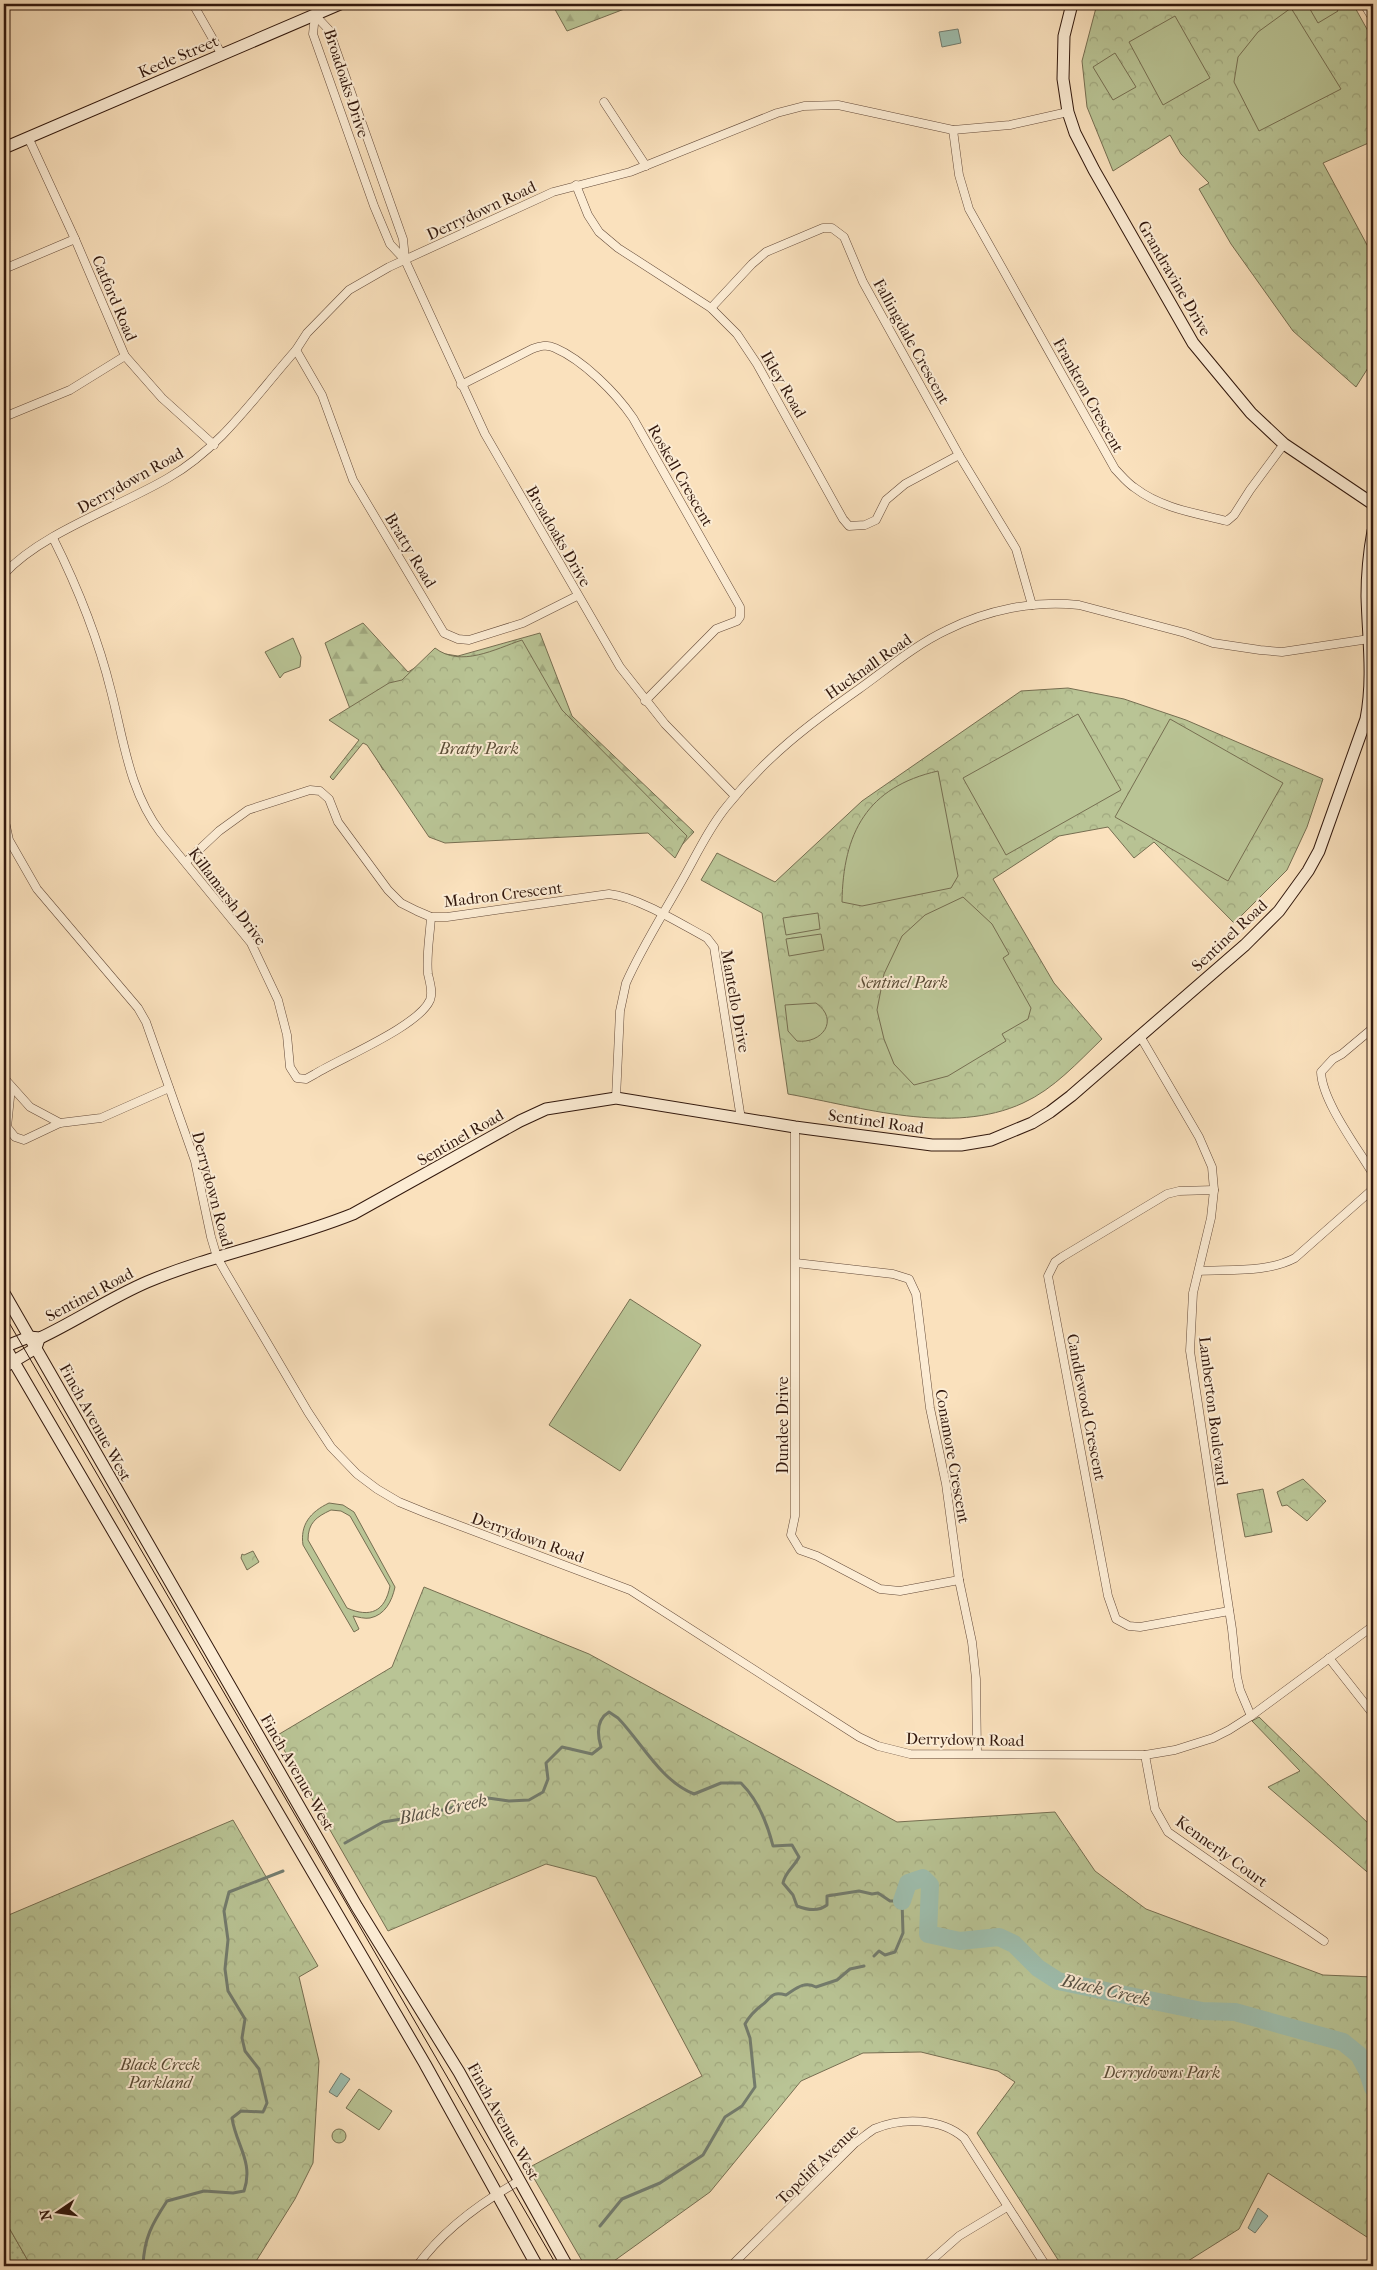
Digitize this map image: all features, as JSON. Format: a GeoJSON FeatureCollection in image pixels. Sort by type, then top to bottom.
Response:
{"type":"FeatureCollection","features":[{"type":"Feature","properties":{"kind":"main road","name":"Keele Street"},"geometry":{"type":"LineString","coordinates":[[4,147],[340,4]]}},
{"type":"Feature","properties":{"kind":"main road","name":"Grandravine Drive"},"geometry":{"type":"LineString","coordinates":[[1072,4],[1063,47],[1063,79],[1068,112],[1082,150],[1193,343],[1251,414],[1284,444],[1373,504]]}},
{"type":"Feature","properties":{"kind":"main road","name":"Sentinel Road"},"geometry":{"type":"LineString","coordinates":[[8,1364],[35,1341],[148,1282],[217,1257],[270,1243],[353,1214],[520,1121],[546,1109],[616,1098],[741,1119],[932,1145],[961,1145],[991,1140],[1050,1112],[1252,938],[1280,911],[1308,871],[1327,832],[1366,719],[1370,694],[1368,570],[1373,532]]}},
{"type":"Feature","properties":{"kind":"main road","name":"Finch Avenue West"},"geometry":{"type":"LineString","coordinates":[[4,1294],[35,1341],[144,1540],[352,1899],[458,2072],[567,2266]]}},
{"type":"Feature","properties":{"kind":"main road","name":"Sentinel Road"},"geometry":{"type":"LineString","coordinates":[[4,1347],[35,1341]]}},
{"type":"Feature","properties":{"kind":"main road"},"geometry":{"type":"LineString","coordinates":[[4,1347],[8,1364],[425,2064],[537,2266]]}},
{"type":"Feature","properties":{"kind":"street"},"geometry":{"type":"LineString","coordinates":[[193,4],[222,55]]}},
{"type":"Feature","properties":{"kind":"street"},"geometry":{"type":"LineString","coordinates":[[1364,4],[1373,20]]}},
{"type":"Feature","properties":{"kind":"street","name":"Broadoaks Drive"},"geometry":{"type":"LineString","coordinates":[[315,15],[329,30],[353,95],[403,239],[405,260],[485,434],[620,667],[645,701],[735,796]]}},
{"type":"Feature","properties":{"kind":"street","name":"Broadoaks Drive"},"geometry":{"type":"LineString","coordinates":[[315,15],[314,34],[374,206],[390,244],[405,260]]}},
{"type":"Feature","properties":{"kind":"street"},"geometry":{"type":"LineString","coordinates":[[337,101],[353,95]]}},
{"type":"Feature","properties":{"kind":"street"},"geometry":{"type":"LineString","coordinates":[[604,102],[646,166]]}},
{"type":"Feature","properties":{"kind":"street","name":"Derrydown Road"},"geometry":{"type":"LineString","coordinates":[[4,574],[22,557],[52,538],[169,478],[214,445],[296,350],[307,333],[349,290],[362,281],[405,260],[553,192],[619,176],[777,113],[804,106],[838,105],[933,128],[953,130],[1010,125],[1068,112]]}},
{"type":"Feature","properties":{"kind":"street","name":"Frankton Crescent"},"geometry":{"type":"LineString","coordinates":[[953,130],[959,175],[969,209],[1114,469],[1135,489],[1165,505],[1227,521],[1234,515],[1284,444]]}},
{"type":"Feature","properties":{"kind":"street"},"geometry":{"type":"LineString","coordinates":[[351,140],[366,134]]}},
{"type":"Feature","properties":{"kind":"street","name":"Catford Road"},"geometry":{"type":"LineString","coordinates":[[28,137],[75,239],[125,356],[162,398],[214,445]]}},
{"type":"Feature","properties":{"kind":"street","name":"Ikley Road"},"geometry":{"type":"LineString","coordinates":[[576,185],[588,215],[600,232],[618,248],[711,308],[737,334],[756,364],[843,519],[849,526],[865,525],[876,520],[886,500],[905,484],[959,455]]}},
{"type":"Feature","properties":{"kind":"street"},"geometry":{"type":"LineString","coordinates":[[374,206],[389,202]]}},
{"type":"Feature","properties":{"kind":"street","name":"Fallingdale Crescent"},"geometry":{"type":"LineString","coordinates":[[711,308],[752,264],[766,252],[823,228],[832,228],[838,231],[844,237],[862,282],[959,455],[1016,550],[1032,604]]}},
{"type":"Feature","properties":{"kind":"street"},"geometry":{"type":"LineString","coordinates":[[4,269],[75,239]]}},
{"type":"Feature","properties":{"kind":"street","name":"Roskell Crescent"},"geometry":{"type":"LineString","coordinates":[[461,385],[532,349],[542,345],[554,347],[592,373],[620,399],[633,418],[740,606],[740,617],[716,629],[645,701]]}},
{"type":"Feature","properties":{"kind":"street","name":"Bratty Road"},"geometry":{"type":"LineString","coordinates":[[296,350],[322,395],[353,480],[444,633],[458,639],[470,640],[523,623],[578,596]]}},
{"type":"Feature","properties":{"kind":"street"},"geometry":{"type":"LineString","coordinates":[[4,417],[70,390],[125,356]]}},
{"type":"Feature","properties":{"kind":"street","name":"Killamarsh Drive"},"geometry":{"type":"LineString","coordinates":[[52,538],[73,580],[102,658],[123,746],[138,795],[148,816],[251,943],[278,1000],[287,1035],[290,1067],[293,1073],[301,1079],[315,1074],[407,1024],[430,1001],[431,988],[427,962],[431,917]]}},
{"type":"Feature","properties":{"kind":"street","name":"Hucknall Road"},"geometry":{"type":"LineString","coordinates":[[616,1098],[623,992],[632,970],[662,915],[719,816],[735,796],[783,745],[920,646],[947,630],[974,618],[1032,604],[1060,603],[1079,605],[1185,633],[1212,643],[1260,650],[1282,652],[1369,639]]}},
{"type":"Feature","properties":{"kind":"street","name":"Madron Crescent"},"geometry":{"type":"LineString","coordinates":[[186,862],[219,831],[248,810],[310,790],[320,790],[329,799],[338,822],[388,890],[406,906],[431,917],[609,894],[618,895],[662,915]]}},
{"type":"Feature","properties":{"kind":"street","name":"Derrydown Road"},"geometry":{"type":"LineString","coordinates":[[4,817],[9,840],[37,889],[138,1008],[152,1037],[195,1161],[201,1195],[217,1257],[319,1430],[341,1458],[377,1490],[399,1502],[426,1513],[630,1590],[859,1737],[878,1746],[910,1754],[1145,1755],[1175,1750],[1212,1738],[1251,1716],[1373,1626]]}},
{"type":"Feature","properties":{"kind":"street","name":"Mantello Drive"},"geometry":{"type":"LineString","coordinates":[[662,915],[707,938],[714,947],[741,1119]]}},
{"type":"Feature","properties":{"kind":"street"},"geometry":{"type":"LineString","coordinates":[[1373,1028],[1342,1054],[1333,1059],[1321,1072],[1321,1080],[1328,1100],[1373,1174]]}},
{"type":"Feature","properties":{"kind":"street","name":"Lamberton Boulevard"},"geometry":{"type":"LineString","coordinates":[[1140,1036],[1199,1137],[1212,1167],[1214,1190],[1211,1218],[1192,1293],[1190,1329],[1192,1374],[1229,1611],[1237,1677],[1240,1690],[1251,1716]]}},
{"type":"Feature","properties":{"kind":"street"},"geometry":{"type":"LineString","coordinates":[[4,1078],[30,1107],[60,1124]]}},
{"type":"Feature","properties":{"kind":"street"},"geometry":{"type":"LineString","coordinates":[[11,1087],[7,1127],[16,1137],[24,1140],[60,1124],[101,1118],[169,1088]]}},
{"type":"Feature","properties":{"kind":"street","name":"Dundee Drive"},"geometry":{"type":"LineString","coordinates":[[796,1127],[795,1516],[792,1535],[795,1544],[800,1550],[817,1556],[880,1589],[900,1591],[959,1580]]}},
{"type":"Feature","properties":{"kind":"street"},"geometry":{"type":"LineString","coordinates":[[1199,1270],[1270,1266],[1286,1263],[1295,1258],[1373,1189]]}},
{"type":"Feature","properties":{"kind":"street","name":"Candlewood Crescent"},"geometry":{"type":"LineString","coordinates":[[1214,1190],[1179,1190],[1158,1198],[1062,1257],[1055,1262],[1048,1276],[1111,1608],[1116,1618],[1130,1626],[1140,1627],[1229,1611]]}},
{"type":"Feature","properties":{"kind":"street","name":"Conamore Crescent"},"geometry":{"type":"LineString","coordinates":[[796,1263],[893,1274],[909,1279],[913,1286],[918,1302],[930,1408],[946,1484],[959,1580],[972,1642],[976,1679],[977,1754]]}},
{"type":"Feature","properties":{"kind":"street"},"geometry":{"type":"LineString","coordinates":[[1329,1658],[1373,1714]]}},
{"type":"Feature","properties":{"kind":"street","name":"Kennerly Court"},"geometry":{"type":"LineString","coordinates":[[1145,1755],[1155,1809],[1168,1832],[1324,1941]]}},
{"type":"Feature","properties":{"kind":"street","name":"Topcliff Avenue"},"geometry":{"type":"LineString","coordinates":[[731,2266],[856,2143],[873,2130],[893,2123],[927,2122],[940,2124],[954,2130],[967,2143],[1046,2266]]}},
{"type":"Feature","properties":{"kind":"street"},"geometry":{"type":"LineString","coordinates":[[417,2266],[462,2218],[496,2194],[519,2181]]}},
{"type":"Feature","properties":{"kind":"street"},"geometry":{"type":"LineString","coordinates":[[925,2266],[959,2236],[1008,2207]]}},
{"type":"Feature","properties":{"kind":"green space"},"geometry":{"type":"Polygon","coordinates":[[[552,4],[625,4],[627,8],[567,31],[552,4]]]}},
{"type":"Feature","properties":{"kind":"green space"},"geometry":{"type":"Polygon","coordinates":[[[1097,4],[1353,4],[1373,40],[1373,141],[1323,163],[1373,256],[1373,360],[1356,387],[1293,331],[1231,244],[1199,189],[1209,183],[1181,154],[1170,135],[1113,171],[1087,107],[1082,61],[1097,4]]]}},
{"type":"Feature","properties":{"kind":"green space"},"geometry":{"type":"Polygon","coordinates":[[[1307,4],[1334,4],[1338,11],[1318,23],[1307,4]]]}},
{"type":"Feature","properties":{"kind":"green space"},"geometry":{"type":"Polygon","coordinates":[[[1291,8],[1341,89],[1259,131],[1234,82],[1238,57],[1258,32],[1291,8]]]}},
{"type":"Feature","properties":{"kind":"green space"},"geometry":{"type":"Polygon","coordinates":[[[1175,16],[1210,78],[1163,105],[1129,42],[1175,16]]]}},
{"type":"Feature","properties":{"kind":"green space"},"geometry":{"type":"Polygon","coordinates":[[[1115,53],[1136,87],[1113,100],[1093,67],[1115,53]]]}},
{"type":"Feature","properties":{"kind":"green space","name":"Bratty Park"},"geometry":{"type":"Polygon","coordinates":[[[363,623],[408,672],[439,653],[458,656],[540,633],[572,716],[694,832],[678,849],[652,827],[451,742],[383,770],[352,714],[325,643],[363,623]]]}},
{"type":"Feature","properties":{"kind":"green space"},"geometry":{"type":"Polygon","coordinates":[[[293,638],[301,657],[300,667],[284,673],[280,678],[265,652],[293,638]]]}},
{"type":"Feature","properties":{"kind":"green space","name":"Bratty Park"},"geometry":{"type":"Polygon","coordinates":[[[522,640],[562,710],[687,836],[675,858],[648,833],[445,843],[429,837],[367,745],[363,743],[333,780],[330,777],[359,740],[329,720],[389,683],[402,680],[435,648],[445,654],[467,657],[489,652],[522,640]]]}},
{"type":"Feature","properties":{"kind":"green space","name":"Sentinel Park"},"geometry":{"type":"Polygon","coordinates":[[[1068,688],[1124,699],[1186,720],[1323,779],[1307,827],[1287,870],[1234,923],[1154,842],[1134,858],[1108,827],[1059,836],[993,879],[1054,983],[1102,1039],[1075,1066],[1055,1083],[1023,1103],[996,1113],[967,1117],[906,1116],[788,1094],[762,913],[701,880],[717,853],[775,882],[862,801],[1021,691],[1068,688]]]}},
{"type":"Feature","properties":{"kind":"green space"},"geometry":{"type":"Polygon","coordinates":[[[1078,714],[1121,790],[1006,855],[963,778],[1078,714]]]}},
{"type":"Feature","properties":{"kind":"green space"},"geometry":{"type":"Polygon","coordinates":[[[1170,719],[1283,783],[1228,881],[1115,817],[1170,719]]]}},
{"type":"Feature","properties":{"kind":"green space"},"geometry":{"type":"Polygon","coordinates":[[[938,771],[958,876],[951,888],[862,906],[842,902],[847,855],[854,834],[864,817],[877,801],[893,789],[914,778],[938,771]]]}},
{"type":"Feature","properties":{"kind":"green space"},"geometry":{"type":"Polygon","coordinates":[[[963,897],[992,924],[1009,954],[1003,958],[1031,1008],[1028,1019],[1002,1034],[1006,1041],[948,1076],[914,1085],[894,1064],[884,1039],[877,1010],[884,974],[902,936],[925,915],[963,897]]]}},
{"type":"Feature","properties":{"kind":"green space"},"geometry":{"type":"Polygon","coordinates":[[[818,913],[820,929],[786,935],[783,918],[818,913]]]}},
{"type":"Feature","properties":{"kind":"green space"},"geometry":{"type":"Polygon","coordinates":[[[821,934],[824,950],[789,956],[786,939],[821,934]]]}},
{"type":"Feature","properties":{"kind":"green space"},"geometry":{"type":"Polygon","coordinates":[[[816,1003],[827,1017],[825,1030],[814,1039],[797,1041],[788,1031],[785,1005],[816,1003]]]}},
{"type":"Feature","properties":{"kind":"green space"},"geometry":{"type":"Polygon","coordinates":[[[630,1299],[701,1345],[620,1471],[549,1425],[630,1299]]]}},
{"type":"Feature","properties":{"kind":"green space"},"geometry":{"type":"Polygon","coordinates":[[[1303,1479],[1326,1501],[1307,1521],[1287,1505],[1282,1506],[1277,1492],[1303,1479]]]}},
{"type":"Feature","properties":{"kind":"green space"},"geometry":{"type":"Polygon","coordinates":[[[1263,1489],[1272,1532],[1245,1537],[1237,1494],[1263,1489]]]}},
{"type":"Feature","properties":{"kind":"green space"},"geometry":{"type":"Polygon","coordinates":[[[329,1503],[343,1505],[354,1512],[395,1587],[390,1602],[380,1614],[368,1618],[353,1616],[359,1629],[354,1632],[303,1545],[302,1538],[305,1525],[312,1515],[329,1503]],[[331,1510],[317,1518],[309,1529],[308,1540],[347,1608],[355,1611],[369,1612],[380,1607],[388,1595],[390,1586],[350,1516],[341,1511],[331,1510]]]}},
{"type":"Feature","properties":{"kind":"green space"},"geometry":{"type":"Polygon","coordinates":[[[253,1551],[259,1562],[247,1570],[241,1558],[242,1554],[253,1551]]]}},
{"type":"Feature","properties":{"kind":"green space","name":"Derrydowns Park"},"geometry":{"type":"Polygon","coordinates":[[[424,1587],[589,1654],[897,1822],[1055,1812],[1095,1871],[1146,1909],[1323,1975],[1373,1977],[1373,2241],[1268,2173],[1239,2229],[1180,2266],[1062,2266],[977,2133],[1015,2082],[998,2071],[921,2052],[863,2053],[801,2081],[710,2192],[607,2266],[585,2266],[528,2168],[702,2076],[596,1877],[546,1864],[388,1931],[276,1736],[392,1667],[424,1587]]]}},
{"type":"Feature","properties":{"kind":"green space"},"geometry":{"type":"Polygon","coordinates":[[[1259,1717],[1373,1828],[1373,1877],[1268,1787],[1300,1771],[1252,1721],[1259,1717]]]}},
{"type":"Feature","properties":{"kind":"green space","name":"Black Creek Parkland"},"geometry":{"type":"Polygon","coordinates":[[[233,1820],[318,1966],[299,1977],[319,2061],[313,2163],[295,2199],[253,2266],[31,2266],[4,2219],[4,1917],[233,1820]]]}},
{"type":"Feature","properties":{"kind":"green space"},"geometry":{"type":"Polygon","coordinates":[[[359,2089],[392,2111],[379,2130],[346,2108],[359,2089]]]}},
{"type":"Feature","properties":{"kind":"green space"},"geometry":{"type":"Polygon","coordinates":[[[336,2129],[342,2129],[346,2136],[342,2143],[336,2143],[332,2139],[332,2133],[336,2129]]]}},
{"type":"Feature","properties":{"kind":"green space"},"geometry":{"type":"Polygon","coordinates":[[[4,2219],[31,2266],[4,2266],[4,2219]]]}},
{"type":"Feature","properties":{"kind":"shaded area"},"geometry":{"type":"Polygon","coordinates":[[[958,29],[961,43],[942,47],[939,32],[958,29]]]}},
{"type":"Feature","properties":{"kind":"shaded area"},"geometry":{"type":"Polygon","coordinates":[[[341,2073],[350,2079],[337,2097],[329,2092],[341,2073]]]}},
{"type":"Feature","properties":{"kind":"shaded area"},"geometry":{"type":"Polygon","coordinates":[[[1258,2208],[1268,2216],[1255,2233],[1248,2228],[1258,2208]]]}},
{"type":"Feature","properties":{"kind":"waterway","name":"Black Creek"},"geometry":{"type":"LineString","coordinates":[[345,1843],[383,1822],[420,1816],[488,1798],[509,1801],[529,1800],[543,1792],[548,1779],[546,1763],[562,1747],[592,1754],[601,1747],[599,1737],[600,1723],[609,1712],[627,1728],[662,1771],[682,1788],[694,1794],[721,1783],[741,1783],[761,1812],[773,1846],[792,1845],[799,1857],[783,1883],[793,1895],[797,1906],[820,1909],[827,1905],[827,1896],[859,1891],[872,1894],[878,1893],[890,1901],[902,1901],[903,1933],[895,1952],[885,1955],[879,1951],[874,1956]]}},
{"type":"Feature","properties":{"kind":"waterway","name":"Black Creek"},"geometry":{"type":"LineString","coordinates":[[143,2266],[147,2239],[167,2201],[204,2191],[233,2193],[244,2191],[247,2181],[246,2162],[232,2118],[241,2111],[263,2112],[267,2103],[259,2069],[245,2051],[242,2038],[245,2019],[228,1991],[225,1969],[228,1940],[224,1911],[229,1892],[283,1871]]}},
{"type":"Feature","properties":{"kind":"waterway","name":"Black Creek"},"geometry":{"type":"LineString","coordinates":[[902,1901],[908,1883],[923,1878],[930,1885],[928,1934],[960,1941],[999,1937],[1014,1944],[1038,1968],[1058,1981],[1202,2011],[1235,2012],[1343,2042],[1359,2055],[1367,2070],[1373,2088]]}},
{"type":"Feature","properties":{"kind":"waterway"},"geometry":{"type":"LineString","coordinates":[[600,2226],[622,2199],[660,2183],[703,2155],[725,2117],[742,2106],[755,2087],[750,2038],[745,2024],[754,2011],[774,1995],[786,1995],[804,1985],[816,1987],[837,1980],[850,1969],[864,1966]]}},
{"type":"Feature","properties":{"kind":"tram line"},"geometry":{"type":"LineString","coordinates":[[4,1314],[557,2266]]}}]}
